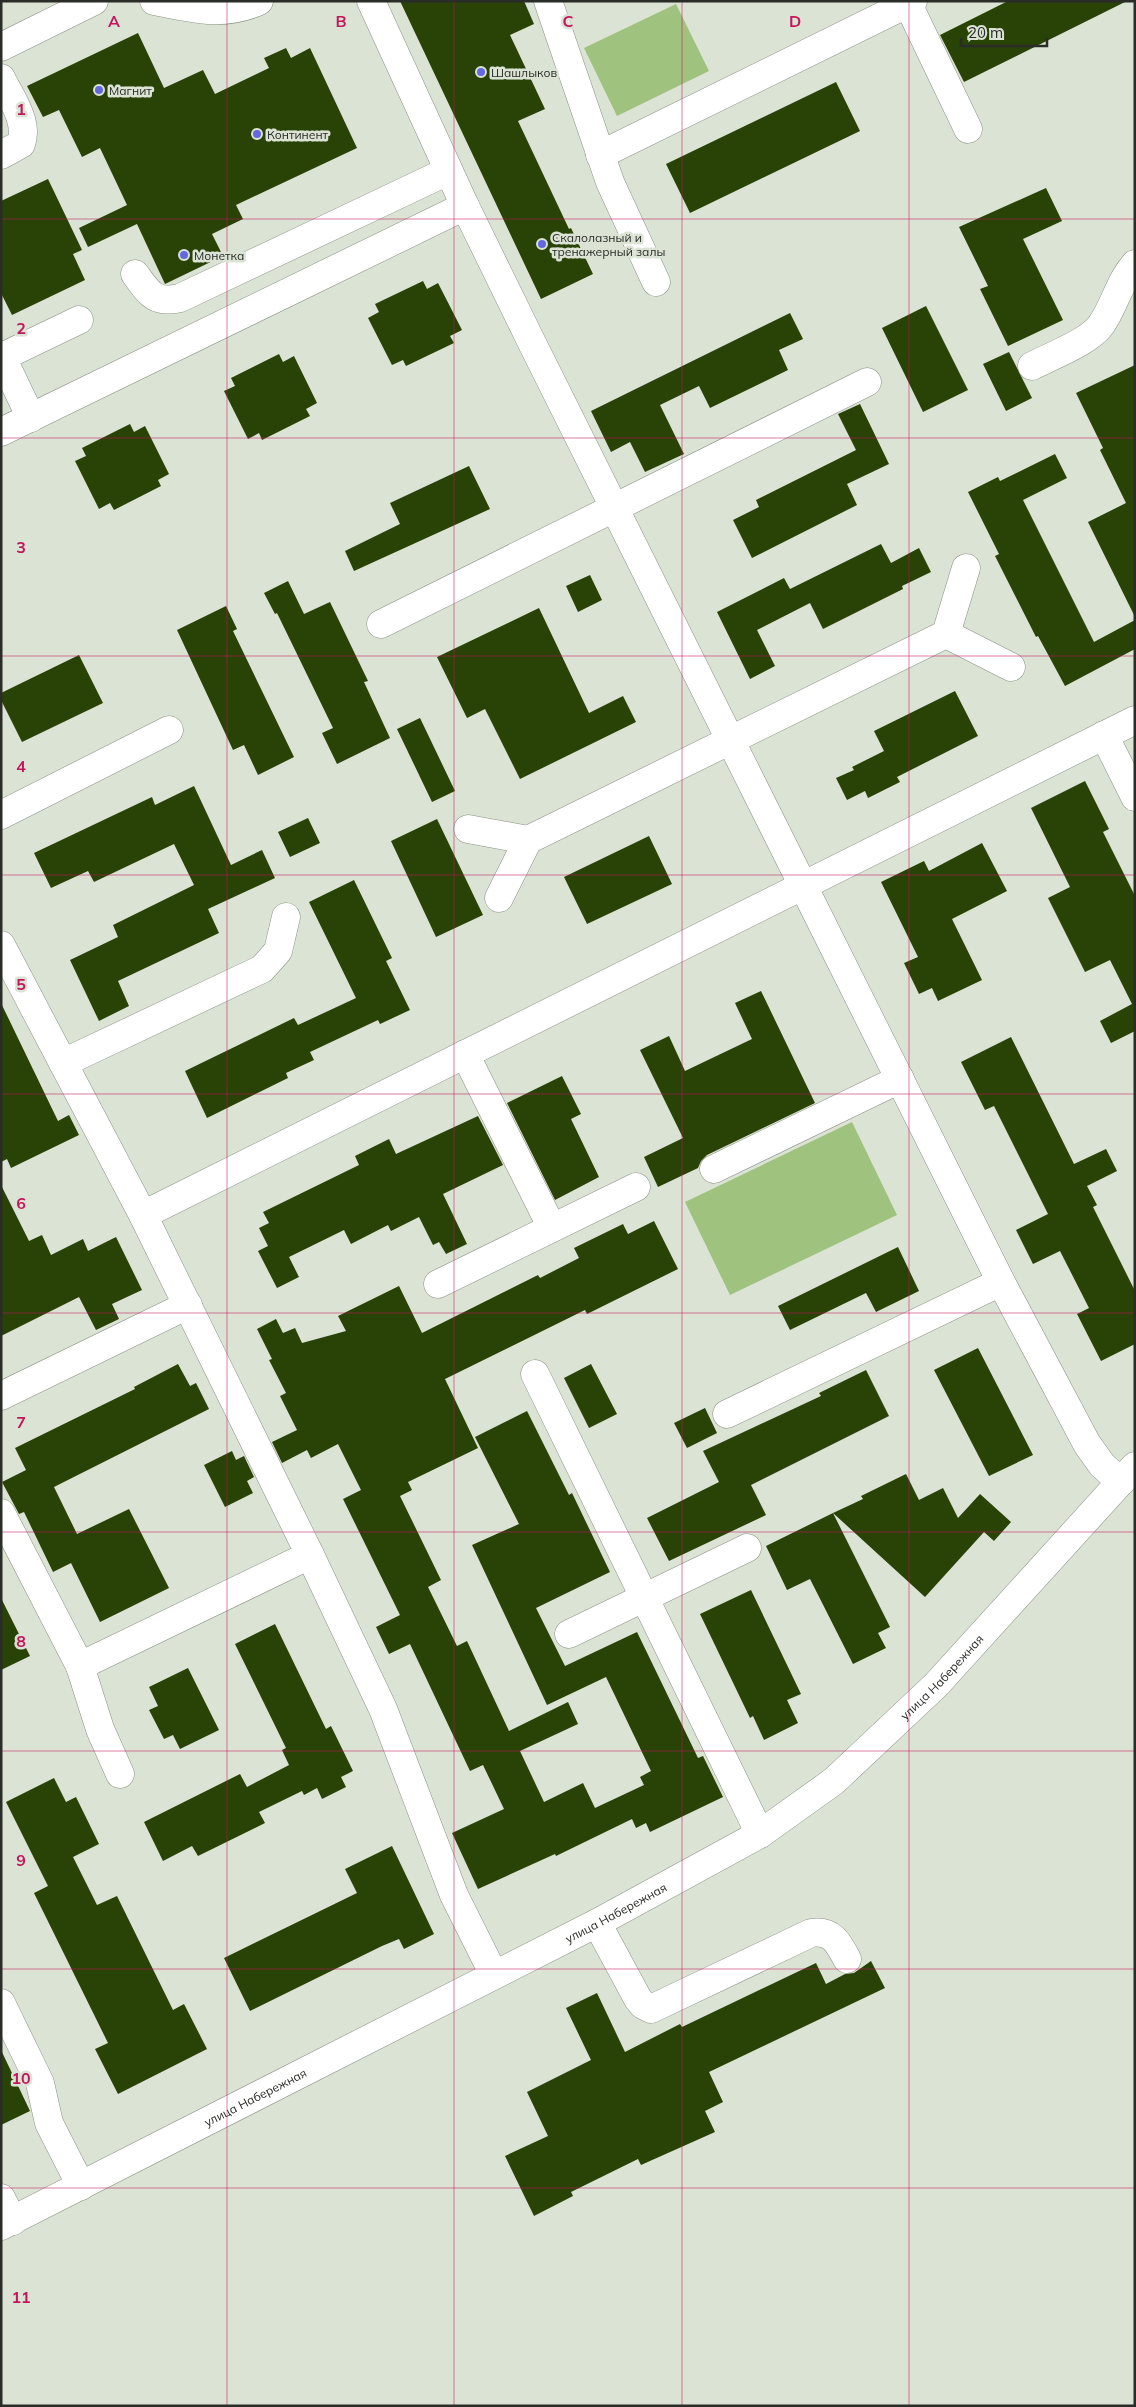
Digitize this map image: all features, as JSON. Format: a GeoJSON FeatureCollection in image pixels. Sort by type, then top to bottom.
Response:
{"type":"FeatureCollection","features":[{"type":"Feature","properties":{"kind":"street"},"geometry":{"type":"LineString","coordinates":[[1,47],[94,1]]}},
{"type":"Feature","properties":{"kind":"street"},"geometry":{"type":"LineString","coordinates":[[154,1],[213,12],[247,7],[259,1]]}},
{"type":"Feature","properties":{"kind":"street"},"geometry":{"type":"LineString","coordinates":[[370,1],[465,206],[1001,1282],[1087,1444],[1102,1465],[1128,1474]]}},
{"type":"Feature","properties":{"kind":"street"},"geometry":{"type":"LineString","coordinates":[[548,1],[600,155],[656,282]]}},
{"type":"Feature","properties":{"kind":"street"},"geometry":{"type":"LineString","coordinates":[[600,155],[910,2],[968,129]]}},
{"type":"Feature","properties":{"kind":"street"},"geometry":{"type":"LineString","coordinates":[[1,78],[24,124],[25,135],[21,144],[1,155]]}},
{"type":"Feature","properties":{"kind":"street"},"geometry":{"type":"LineString","coordinates":[[135,274],[148,291],[159,300],[168,301],[180,298],[448,171]]}},
{"type":"Feature","properties":{"kind":"street"},"geometry":{"type":"LineString","coordinates":[[1,432],[465,206]]}},
{"type":"Feature","properties":{"kind":"street"},"geometry":{"type":"LineString","coordinates":[[1032,366],[1090,336],[1100,326],[1124,276],[1135,264]]}},
{"type":"Feature","properties":{"kind":"street"},"geometry":{"type":"LineString","coordinates":[[31,418],[2,356],[79,320]]}},
{"type":"Feature","properties":{"kind":"street"},"geometry":{"type":"LineString","coordinates":[[382,624],[867,382]]}},
{"type":"Feature","properties":{"kind":"street"},"geometry":{"type":"LineString","coordinates":[[468,829],[528,840],[946,634],[966,568]]}},
{"type":"Feature","properties":{"kind":"street"},"geometry":{"type":"LineString","coordinates":[[946,634],[1011,667]]}},
{"type":"Feature","properties":{"kind":"street"},"geometry":{"type":"LineString","coordinates":[[143,1215],[1135,720]]}},
{"type":"Feature","properties":{"kind":"street"},"geometry":{"type":"LineString","coordinates":[[1,815],[169,730]]}},
{"type":"Feature","properties":{"kind":"street"},"geometry":{"type":"LineString","coordinates":[[1104,735],[1135,797]]}},
{"type":"Feature","properties":{"kind":"street"},"geometry":{"type":"LineString","coordinates":[[499,898],[528,840]]}},
{"type":"Feature","properties":{"kind":"street"},"geometry":{"type":"LineString","coordinates":[[63,1063],[262,969],[278,951],[286,917]]}},
{"type":"Feature","properties":{"kind":"street"},"geometry":{"type":"LineString","coordinates":[[1,945],[143,1215],[310,1555],[383,1708],[454,1895],[494,1975]]}},
{"type":"Feature","properties":{"kind":"street"},"geometry":{"type":"LineString","coordinates":[[465,1054],[552,1228]]}},
{"type":"Feature","properties":{"kind":"street"},"geometry":{"type":"LineString","coordinates":[[714,1169],[900,1079]]}},
{"type":"Feature","properties":{"kind":"street"},"geometry":{"type":"LineString","coordinates":[[438,1284],[636,1187]]}},
{"type":"Feature","properties":{"kind":"street"},"geometry":{"type":"LineString","coordinates":[[727,1414],[1001,1282]]}},
{"type":"Feature","properties":{"kind":"street"},"geometry":{"type":"LineString","coordinates":[[1,1396],[188,1305]]}},
{"type":"Feature","properties":{"kind":"street"},"geometry":{"type":"LineString","coordinates":[[535,1374],[760,1834]]}},
{"type":"Feature","properties":{"kind":"street","name":"улица Набережная"},"geometry":{"type":"LineString","coordinates":[[5,2215],[81,2186],[597,1923],[760,1834],[834,1781],[909,1712],[936,1685],[1128,1474]]}},
{"type":"Feature","properties":{"kind":"street"},"geometry":{"type":"LineString","coordinates":[[1,1513],[80,1666],[100,1729],[120,1774]]}},
{"type":"Feature","properties":{"kind":"street"},"geometry":{"type":"LineString","coordinates":[[569,1634],[747,1548]]}},
{"type":"Feature","properties":{"kind":"street"},"geometry":{"type":"LineString","coordinates":[[80,1666],[310,1555]]}},
{"type":"Feature","properties":{"kind":"street"},"geometry":{"type":"LineString","coordinates":[[597,1923],[638,1999],[643,2005],[651,2009],[811,1933],[829,1934],[837,1940],[847,1959]]}},
{"type":"Feature","properties":{"kind":"street"},"geometry":{"type":"LineString","coordinates":[[1,2004],[40,2083],[49,2123],[81,2186]]}},
{"type":"Feature","properties":{"kind":"green space"},"geometry":{"type":"Polygon","coordinates":[[[676,4],[709,71],[617,116],[584,48],[676,4]]]}},
{"type":"Feature","properties":{"kind":"green space"},"geometry":{"type":"Polygon","coordinates":[[[852,1122],[897,1215],[730,1295],[685,1202],[852,1122]]]}},
{"type":"Feature","properties":{"kind":"building"},"geometry":{"type":"Polygon","coordinates":[[[400,1],[524,1],[534,24],[510,35],[545,109],[518,121],[569,229],[571,228],[593,274],[541,299],[400,1]]]}},
{"type":"Feature","properties":{"kind":"building"},"geometry":{"type":"Polygon","coordinates":[[[1008,1],[1127,1],[964,82],[940,35],[1008,1]]]}},
{"type":"Feature","properties":{"kind":"building"},"geometry":{"type":"Polygon","coordinates":[[[138,33],[164,88],[203,70],[215,94],[269,68],[264,58],[286,48],[291,58],[310,48],[357,148],[236,205],[243,219],[212,234],[223,256],[165,284],[137,224],[88,247],[79,228],[127,205],[100,148],[82,157],[59,110],[43,117],[27,86],[138,33]]]}},
{"type":"Feature","properties":{"kind":"building"},"geometry":{"type":"Polygon","coordinates":[[[836,82],[860,131],[690,213],[666,164],[836,82]]]}},
{"type":"Feature","properties":{"kind":"building"},"geometry":{"type":"Polygon","coordinates":[[[48,179],[82,250],[73,254],[85,280],[12,315],[1,293],[1,201],[48,179]]]}},
{"type":"Feature","properties":{"kind":"building"},"geometry":{"type":"Polygon","coordinates":[[[1046,188],[1062,221],[1023,239],[1063,320],[1008,346],[980,289],[988,286],[959,227],[1046,188]]]}},
{"type":"Feature","properties":{"kind":"building"},"geometry":{"type":"Polygon","coordinates":[[[423,281],[427,289],[438,283],[462,330],[450,336],[454,343],[406,366],[403,360],[392,365],[368,318],[379,312],[375,304],[423,281]]]}},
{"type":"Feature","properties":{"kind":"building"},"geometry":{"type":"Polygon","coordinates":[[[926,306],[968,390],[923,412],[882,328],[926,306]]]}},
{"type":"Feature","properties":{"kind":"building"},"geometry":{"type":"Polygon","coordinates":[[[790,313],[803,339],[779,350],[788,370],[710,408],[699,386],[660,405],[684,454],[645,472],[630,442],[611,452],[591,411],[790,313]]]}},
{"type":"Feature","properties":{"kind":"building"},"geometry":{"type":"Polygon","coordinates":[[[1009,352],[1032,398],[1006,411],[983,364],[1009,352]]]}},
{"type":"Feature","properties":{"kind":"building"},"geometry":{"type":"Polygon","coordinates":[[[279,354],[283,362],[294,356],[317,403],[306,409],[310,416],[262,440],[259,433],[248,439],[224,391],[235,386],[231,378],[279,354]]]}},
{"type":"Feature","properties":{"kind":"building"},"geometry":{"type":"Polygon","coordinates":[[[1135,365],[1135,617],[1088,522],[1126,503],[1100,450],[1103,448],[1076,393],[1135,365]]]}},
{"type":"Feature","properties":{"kind":"building"},"geometry":{"type":"Polygon","coordinates":[[[860,404],[889,464],[847,484],[857,505],[752,558],[733,520],[759,507],[756,500],[856,450],[838,414],[860,404]]]}},
{"type":"Feature","properties":{"kind":"building"},"geometry":{"type":"Polygon","coordinates":[[[130,424],[134,432],[145,426],[169,474],[158,480],[161,486],[114,510],[110,503],[99,509],[75,461],[86,456],[82,448],[130,424]]]}},
{"type":"Feature","properties":{"kind":"building"},"geometry":{"type":"Polygon","coordinates":[[[1055,454],[1067,478],[1023,500],[1094,642],[1135,620],[1135,649],[1065,686],[1038,636],[1036,637],[995,556],[999,554],[968,492],[998,477],[1000,481],[1055,454]]]}},
{"type":"Feature","properties":{"kind":"building"},"geometry":{"type":"Polygon","coordinates":[[[469,466],[490,509],[354,571],[345,551],[400,524],[390,503],[469,466]]]}},
{"type":"Feature","properties":{"kind":"building"},"geometry":{"type":"Polygon","coordinates":[[[881,544],[891,563],[919,548],[931,572],[902,586],[903,589],[823,629],[810,603],[757,630],[775,666],[750,679],[717,612],[784,578],[790,589],[881,544]]]}},
{"type":"Feature","properties":{"kind":"building"},"geometry":{"type":"Polygon","coordinates":[[[590,575],[602,600],[578,612],[566,586],[590,575]]]}},
{"type":"Feature","properties":{"kind":"building"},"geometry":{"type":"Polygon","coordinates":[[[288,581],[304,614],[330,602],[368,681],[364,682],[390,738],[337,764],[322,733],[333,728],[277,613],[275,614],[264,593],[288,581]]]}},
{"type":"Feature","properties":{"kind":"building"},"geometry":{"type":"Polygon","coordinates":[[[226,606],[237,629],[233,631],[294,757],[258,775],[244,745],[233,750],[177,630],[226,606]]]}},
{"type":"Feature","properties":{"kind":"building"},"geometry":{"type":"Polygon","coordinates":[[[539,608],[589,713],[623,696],[636,722],[520,779],[485,709],[467,718],[437,657],[539,608]]]}},
{"type":"Feature","properties":{"kind":"building"},"geometry":{"type":"Polygon","coordinates":[[[79,655],[103,703],[22,742],[1,700],[1,693],[79,655]]]}},
{"type":"Feature","properties":{"kind":"building"},"geometry":{"type":"Polygon","coordinates":[[[955,691],[978,736],[897,777],[900,782],[868,798],[865,791],[847,800],[836,778],[854,770],[852,767],[884,751],[874,731],[955,691]]]}},
{"type":"Feature","properties":{"kind":"building"},"geometry":{"type":"Polygon","coordinates":[[[420,718],[455,791],[432,802],[397,729],[420,718]]]}},
{"type":"Feature","properties":{"kind":"building"},"geometry":{"type":"Polygon","coordinates":[[[1085,781],[1109,829],[1103,832],[1135,896],[1135,1031],[1111,1043],[1100,1021],[1132,1004],[1110,960],[1085,972],[1048,898],[1070,887],[1031,808],[1085,781]]]}},
{"type":"Feature","properties":{"kind":"building"},"geometry":{"type":"Polygon","coordinates":[[[194,786],[231,865],[262,850],[275,878],[208,909],[219,933],[118,981],[129,1006],[99,1021],[70,960],[118,937],[113,925],[194,885],[174,844],[94,882],[88,871],[51,888],[34,853],[152,797],[155,805],[194,786]]]}},
{"type":"Feature","properties":{"kind":"building"},"geometry":{"type":"Polygon","coordinates":[[[308,818],[320,843],[290,857],[278,832],[308,818]]]}},
{"type":"Feature","properties":{"kind":"building"},"geometry":{"type":"Polygon","coordinates":[[[437,819],[483,915],[436,937],[391,841],[437,819]]]}},
{"type":"Feature","properties":{"kind":"building"},"geometry":{"type":"Polygon","coordinates":[[[649,836],[672,884],[587,924],[564,877],[649,836]]]}},
{"type":"Feature","properties":{"kind":"building"},"geometry":{"type":"Polygon","coordinates":[[[982,843],[1007,891],[952,919],[982,980],[938,1001],[932,988],[919,994],[904,963],[918,957],[881,882],[924,861],[929,871],[982,843]]]}},
{"type":"Feature","properties":{"kind":"building"},"geometry":{"type":"Polygon","coordinates":[[[354,880],[392,958],[386,961],[410,1010],[380,1024],[378,1020],[310,1052],[314,1060],[286,1073],[288,1078],[207,1118],[185,1071],[294,1018],[298,1025],[356,998],[309,902],[354,880]]]}},
{"type":"Feature","properties":{"kind":"building"},"geometry":{"type":"Polygon","coordinates":[[[761,991],[815,1103],[707,1155],[701,1161],[698,1168],[658,1187],[644,1157],[683,1138],[640,1050],[669,1036],[685,1071],[752,1039],[735,1003],[761,991]]]}},
{"type":"Feature","properties":{"kind":"building"},"geometry":{"type":"Polygon","coordinates":[[[1,1003],[58,1121],[69,1115],[79,1135],[11,1168],[7,1159],[1,1162],[1,1003]]]}},
{"type":"Feature","properties":{"kind":"building"},"geometry":{"type":"Polygon","coordinates":[[[1011,1037],[1074,1164],[1106,1149],[1117,1171],[1087,1186],[1097,1205],[1093,1207],[1135,1291],[1135,1344],[1101,1361],[1077,1314],[1089,1308],[1060,1251],[1033,1264],[1016,1230],[1048,1214],[994,1106],[985,1110],[961,1062],[1011,1037]]]}},
{"type":"Feature","properties":{"kind":"building"},"geometry":{"type":"Polygon","coordinates":[[[562,1076],[581,1114],[571,1119],[599,1177],[555,1200],[507,1103],[562,1076]]]}},
{"type":"Feature","properties":{"kind":"building"},"geometry":{"type":"Polygon","coordinates":[[[478,1116],[503,1165],[443,1194],[467,1244],[446,1254],[439,1242],[433,1245],[419,1217],[391,1231],[388,1225],[351,1244],[344,1230],[289,1257],[299,1277],[277,1288],[258,1251],[268,1246],[259,1228],[269,1223],[263,1212],[359,1165],[355,1156],[389,1139],[396,1154],[478,1116]]]}},
{"type":"Feature","properties":{"kind":"building"},"geometry":{"type":"Polygon","coordinates":[[[1,1185],[29,1241],[42,1235],[51,1255],[83,1239],[88,1251],[116,1237],[142,1290],[112,1304],[119,1319],[96,1330],[79,1297],[1,1336],[1,1185]]]}},
{"type":"Feature","properties":{"kind":"building"},"geometry":{"type":"Polygon","coordinates":[[[654,1221],[678,1269],[587,1314],[585,1310],[445,1379],[478,1448],[408,1482],[412,1490],[400,1496],[441,1580],[428,1587],[457,1646],[467,1641],[509,1731],[568,1702],[578,1724],[520,1751],[544,1802],[583,1783],[595,1808],[644,1785],[640,1777],[651,1771],[606,1677],[547,1705],[472,1545],[519,1524],[475,1437],[527,1411],[569,1495],[572,1493],[610,1572],[536,1608],[565,1666],[637,1632],[698,1758],[703,1756],[723,1797],[650,1832],[646,1823],[636,1828],[632,1819],[556,1856],[555,1854],[478,1889],[452,1833],[504,1809],[483,1765],[470,1771],[410,1644],[389,1654],[376,1627],[400,1615],[343,1499],[361,1490],[338,1444],[311,1458],[307,1450],[282,1463],[272,1442],[297,1430],[280,1396],[286,1393],[269,1360],[272,1359],[257,1329],[276,1319],[283,1333],[295,1328],[302,1343],[346,1331],[338,1316],[399,1286],[422,1333],[538,1275],[540,1278],[579,1258],[574,1248],[623,1224],[628,1234],[654,1221]]]}},
{"type":"Feature","properties":{"kind":"building"},"geometry":{"type":"Polygon","coordinates":[[[898,1247],[919,1291],[876,1312],[866,1293],[790,1330],[778,1306],[898,1247]]]}},
{"type":"Feature","properties":{"kind":"building"},"geometry":{"type":"Polygon","coordinates":[[[978,1348],[1033,1455],[989,1476],[934,1370],[978,1348]]]}},
{"type":"Feature","properties":{"kind":"building"},"geometry":{"type":"Polygon","coordinates":[[[178,1364],[190,1386],[196,1383],[209,1409],[54,1487],[77,1534],[129,1509],[169,1588],[100,1622],[71,1563],[53,1572],[24,1512],[19,1514],[2,1482],[26,1470],[15,1448],[135,1389],[134,1387],[178,1364]]]}},
{"type":"Feature","properties":{"kind":"building"},"geometry":{"type":"Polygon","coordinates":[[[591,1364],[617,1414],[589,1428],[564,1378],[591,1364]]]}},
{"type":"Feature","properties":{"kind":"building"},"geometry":{"type":"Polygon","coordinates":[[[866,1370],[889,1416],[751,1485],[766,1515],[669,1561],[647,1518],[719,1482],[703,1451],[821,1396],[819,1393],[866,1370]]]}},
{"type":"Feature","properties":{"kind":"building"},"geometry":{"type":"Polygon","coordinates":[[[705,1408],[717,1433],[687,1448],[674,1423],[705,1408]]]}},
{"type":"Feature","properties":{"kind":"building"},"geometry":{"type":"Polygon","coordinates":[[[232,1451],[236,1460],[244,1456],[254,1477],[247,1481],[253,1493],[225,1507],[204,1465],[232,1451]]]}},
{"type":"Feature","properties":{"kind":"building"},"geometry":{"type":"Polygon","coordinates":[[[906,1474],[919,1500],[943,1488],[958,1518],[980,1494],[1011,1522],[994,1541],[984,1532],[925,1597],[833,1513],[863,1499],[861,1496],[906,1474]]]}},
{"type":"Feature","properties":{"kind":"building"},"geometry":{"type":"Polygon","coordinates":[[[833,1513],[890,1627],[878,1633],[886,1648],[853,1664],[810,1579],[787,1590],[766,1546],[833,1513]]]}},
{"type":"Feature","properties":{"kind":"building"},"geometry":{"type":"Polygon","coordinates":[[[751,1590],[801,1694],[787,1700],[798,1723],[764,1740],[753,1716],[750,1718],[700,1614],[751,1590]]]}},
{"type":"Feature","properties":{"kind":"building"},"geometry":{"type":"Polygon","coordinates":[[[1,1598],[30,1656],[1,1670],[1,1598]]]}},
{"type":"Feature","properties":{"kind":"building"},"geometry":{"type":"Polygon","coordinates":[[[275,1624],[326,1729],[331,1726],[353,1771],[341,1777],[346,1787],[322,1799],[317,1788],[304,1795],[302,1791],[259,1812],[265,1823],[198,1856],[192,1846],[163,1861],[144,1822],[240,1774],[247,1787],[289,1765],[282,1750],[286,1748],[235,1644],[275,1624]]]}},
{"type":"Feature","properties":{"kind":"building"},"geometry":{"type":"Polygon","coordinates":[[[188,1668],[219,1730],[180,1749],[173,1735],[164,1739],[149,1710],[158,1706],[149,1687],[188,1668]]]}},
{"type":"Feature","properties":{"kind":"building"},"geometry":{"type":"Polygon","coordinates":[[[54,1778],[66,1802],[76,1797],[99,1844],[73,1857],[97,1905],[117,1896],[173,2010],[184,2004],[207,2049],[118,2094],[95,2049],[108,2043],[34,1893],[48,1886],[6,1802],[54,1778]]]}},
{"type":"Feature","properties":{"kind":"building"},"geometry":{"type":"Polygon","coordinates":[[[392,1846],[434,1934],[404,1949],[399,1939],[382,1946],[250,2011],[224,1958],[357,1893],[345,1869],[392,1846]]]}},
{"type":"Feature","properties":{"kind":"building"},"geometry":{"type":"Polygon","coordinates":[[[871,1961],[885,1988],[709,2072],[723,2102],[705,2111],[715,2132],[641,2165],[638,2159],[571,2192],[573,2196],[534,2216],[505,2156],[548,2136],[527,2092],[591,2060],[566,2008],[597,1993],[625,2052],[680,2024],[682,2027],[816,1963],[826,1984],[845,1974],[854,1973],[871,1961]]]}},
{"type":"Feature","properties":{"kind":"building"},"geometry":{"type":"Polygon","coordinates":[[[1,2050],[30,2111],[1,2125],[1,2050]]]}},
{"type":"Feature","properties":{"kind":"place","name":"Шашлыков"},"geometry":{"type":"Point","coordinates":[481,72]}},
{"type":"Feature","properties":{"kind":"place","name":"Магнит"},"geometry":{"type":"Point","coordinates":[99,90]}},
{"type":"Feature","properties":{"kind":"place","name":"Континент"},"geometry":{"type":"Point","coordinates":[257,134]}},
{"type":"Feature","properties":{"kind":"place","name":"Скалолазный и тренажерный залы"},"geometry":{"type":"Point","coordinates":[542,244]}},
{"type":"Feature","properties":{"kind":"place","name":"Монетка"},"geometry":{"type":"Point","coordinates":[184,255]}}]}
